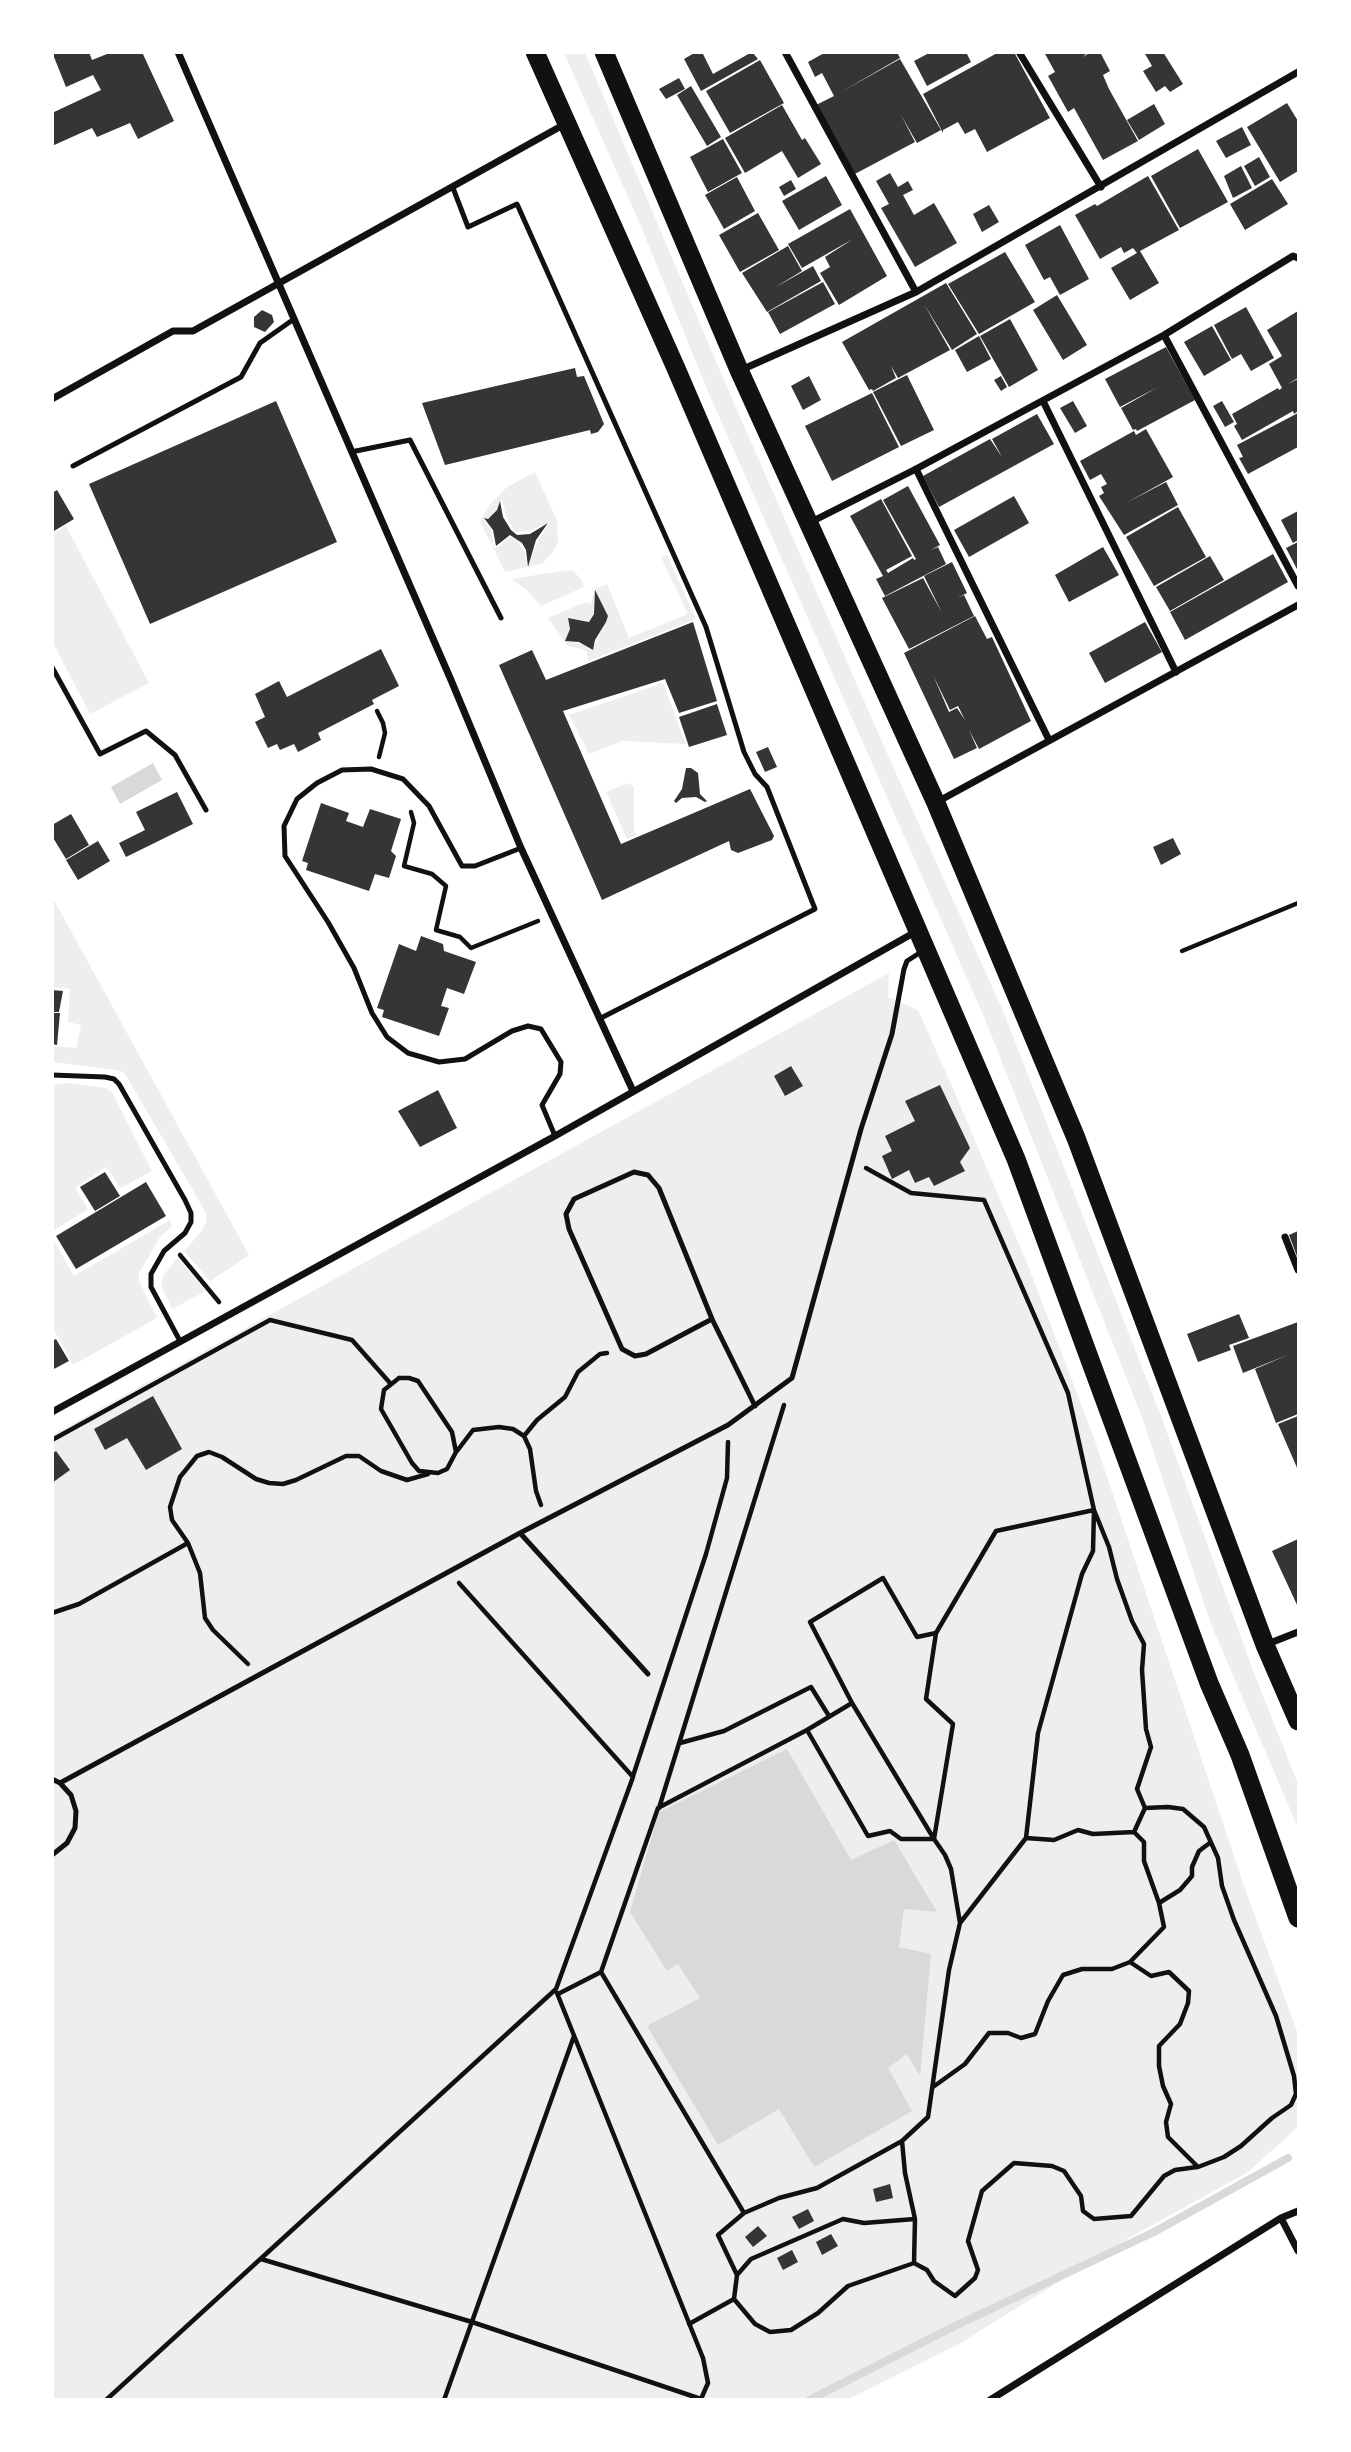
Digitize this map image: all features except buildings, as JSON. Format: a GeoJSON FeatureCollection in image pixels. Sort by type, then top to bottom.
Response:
{"type":"FeatureCollection","features":[{"type":"Feature","properties":{"kind":"highway"},"geometry":{"type":"LineString","coordinates":[[535,52],[675,366],[1016,1158],[1209,1683],[1240,1755],[1298,1918]]}},
{"type":"Feature","properties":{"kind":"highway"},"geometry":{"type":"LineString","coordinates":[[604,52],[807,524],[936,803],[1076,1138],[1265,1645],[1298,1721]]}},
{"type":"Feature","properties":{"kind":"street"},"geometry":{"type":"LineString","coordinates":[[178,52],[451,680],[521,848],[633,1091]]}},
{"type":"Feature","properties":{"kind":"street"},"geometry":{"type":"LineString","coordinates":[[785,52],[916,292]]}},
{"type":"Feature","properties":{"kind":"street"},"geometry":{"type":"LineString","coordinates":[[1019,52],[1101,187]]}},
{"type":"Feature","properties":{"kind":"street"},"geometry":{"type":"LineString","coordinates":[[739,370],[916,292],[1298,72]]}},
{"type":"Feature","properties":{"kind":"street"},"geometry":{"type":"LineString","coordinates":[[52,399],[173,331],[193,331],[567,124]]}},
{"type":"Feature","properties":{"kind":"street"},"geometry":{"type":"LineString","coordinates":[[807,524],[1043,401],[1164,335],[1293,256],[1298,258]]}},
{"type":"Feature","properties":{"kind":"street"},"geometry":{"type":"LineString","coordinates":[[1164,335],[1298,586]]}},
{"type":"Feature","properties":{"kind":"street"},"geometry":{"type":"LineString","coordinates":[[1043,401],[1176,672]]}},
{"type":"Feature","properties":{"kind":"street"},"geometry":{"type":"LineString","coordinates":[[916,469],[1049,740]]}},
{"type":"Feature","properties":{"kind":"street"},"geometry":{"type":"LineString","coordinates":[[936,803],[1298,605]]}},
{"type":"Feature","properties":{"kind":"street"},"geometry":{"type":"LineString","coordinates":[[52,1412],[555,1136],[919,930]]}},
{"type":"Feature","properties":{"kind":"street"},"geometry":{"type":"LineString","coordinates":[[1285,1237],[1298,1270]]}},
{"type":"Feature","properties":{"kind":"street"},"geometry":{"type":"LineString","coordinates":[[1265,1645],[1298,1632]]}},
{"type":"Feature","properties":{"kind":"street"},"geometry":{"type":"LineString","coordinates":[[990,2399],[1281,2218],[1298,2211]]}},
{"type":"Feature","properties":{"kind":"street"},"geometry":{"type":"LineString","coordinates":[[1281,2218],[1298,2251]]}},
{"type":"Feature","properties":{"kind":"lane"},"geometry":{"type":"LineString","coordinates":[[453,188],[468,227],[516,204],[706,627],[744,752],[755,774],[767,787],[815,909],[598,1019]]}},
{"type":"Feature","properties":{"kind":"lane"},"geometry":{"type":"LineString","coordinates":[[73,466],[241,377],[260,343],[294,319]]}},
{"type":"Feature","properties":{"kind":"lane"},"geometry":{"type":"LineString","coordinates":[[351,452],[410,440],[501,618]]}},
{"type":"Feature","properties":{"kind":"lane"},"geometry":{"type":"LineString","coordinates":[[52,667],[100,754],[146,731],[175,755],[206,810]]}},
{"type":"Feature","properties":{"kind":"lane"},"geometry":{"type":"LineString","coordinates":[[521,848],[475,866],[462,866],[429,806],[403,779],[371,769],[342,770],[317,783],[297,799],[284,826],[285,856],[354,968],[372,1013],[387,1037],[408,1053],[439,1062],[465,1059],[512,1031],[528,1026],[541,1029],[561,1062],[561,1074],[542,1105],[555,1136]]}},
{"type":"Feature","properties":{"kind":"lane"},"geometry":{"type":"LineString","coordinates":[[60,1783],[520,1533],[728,1425],[792,1378],[853,1160],[892,1034],[904,969],[907,961],[927,948]]}},
{"type":"Feature","properties":{"kind":"lane"},"geometry":{"type":"LineString","coordinates":[[52,1075],[114,1079],[191,1213],[191,1222],[185,1233],[171,1244],[151,1274],[151,1287],[180,1341]]}},
{"type":"Feature","properties":{"kind":"lane"},"geometry":{"type":"LineString","coordinates":[[712,1319],[646,1354],[635,1356],[622,1349],[569,1229],[566,1214],[574,1199],[634,1172],[648,1175],[659,1188],[712,1319],[755,1406]]}},
{"type":"Feature","properties":{"kind":"lane"},"geometry":{"type":"LineString","coordinates":[[520,1533],[648,1674]]}},
{"type":"Feature","properties":{"kind":"lane"},"geometry":{"type":"LineString","coordinates":[[52,1779],[71,1795],[76,1811],[75,1828],[67,1843],[52,1854]]}},
{"type":"Feature","properties":{"kind":"path"},"geometry":{"type":"LineString","coordinates":[[376,771],[385,733],[377,711]]}},
{"type":"Feature","properties":{"kind":"path"},"geometry":{"type":"LineString","coordinates":[[404,803],[412,813],[414,823],[404,866],[432,874],[446,886],[436,930],[460,937],[471,948],[551,916]]}},
{"type":"Feature","properties":{"kind":"path"},"geometry":{"type":"LineString","coordinates":[[1182,951],[1298,903]]}},
{"type":"Feature","properties":{"kind":"path"},"geometry":{"type":"LineString","coordinates":[[853,1160],[911,1193],[984,1200],[1068,1393],[1094,1510],[1109,1547],[1132,1621],[1144,1644],[1142,1671],[1146,1729],[1151,1748],[1137,1789],[1145,1808],[1134,1832]]}},
{"type":"Feature","properties":{"kind":"path"},"geometry":{"type":"LineString","coordinates":[[171,1244],[228,1314]]}},
{"type":"Feature","properties":{"kind":"path"},"geometry":{"type":"LineString","coordinates":[[52,1440],[270,1320],[352,1340],[390,1383]]}},
{"type":"Feature","properties":{"kind":"path"},"geometry":{"type":"LineString","coordinates":[[524,1436],[537,1420],[565,1397],[578,1372],[600,1354],[622,1349]]}},
{"type":"Feature","properties":{"kind":"path"},"geometry":{"type":"LineString","coordinates":[[428,1474],[419,1471],[412,1463],[381,1409],[384,1390],[390,1383],[399,1378],[418,1381],[452,1432],[456,1452]]}},
{"type":"Feature","properties":{"kind":"path"},"geometry":{"type":"LineString","coordinates":[[106,2399],[557,1992],[601,1972],[680,1743],[792,1378]]}},
{"type":"Feature","properties":{"kind":"path"},"geometry":{"type":"LineString","coordinates":[[260,2259],[472,2322],[701,2399],[708,2383],[703,2358],[557,1992],[706,1554],[726,1478],[728,1425]]}},
{"type":"Feature","properties":{"kind":"path"},"geometry":{"type":"LineString","coordinates":[[257,1676],[205,1618],[200,1573],[188,1543],[172,1520],[170,1507],[180,1477],[197,1456],[209,1452],[222,1457],[256,1479],[269,1483],[296,1480],[346,1456],[359,1456],[382,1471],[407,1479],[447,1469],[473,1430],[499,1427],[513,1429],[524,1436],[530,1449],[536,1490],[546,1520]]}},
{"type":"Feature","properties":{"kind":"path"},"geometry":{"type":"LineString","coordinates":[[934,1839],[953,1724],[926,1699],[936,1633],[996,1531],[1094,1510]]}},
{"type":"Feature","properties":{"kind":"path"},"geometry":{"type":"LineString","coordinates":[[960,1923],[1026,1838],[1038,1733],[1082,1574],[1093,1550],[1094,1510]]}},
{"type":"Feature","properties":{"kind":"path"},"geometry":{"type":"LineString","coordinates":[[52,1613],[79,1604],[188,1543]]}},
{"type":"Feature","properties":{"kind":"path"},"geometry":{"type":"LineString","coordinates":[[450,1573],[632,1777]]}},
{"type":"Feature","properties":{"kind":"path"},"geometry":{"type":"LineString","coordinates":[[936,1633],[916,1637],[884,1578],[810,1622],[852,1703],[945,1855],[951,1869],[960,1923],[949,1970],[928,2117],[902,2141],[817,2188],[779,2198],[744,2213],[718,2235],[737,2275],[734,2299],[755,2324],[770,2332],[791,2330],[818,2313],[848,2286],[914,2263],[928,2270],[934,2281],[955,2296],[975,2278],[978,2270],[968,2241],[982,2191],[1014,2163],[1052,2166],[1064,2171],[1081,2196],[1083,2211],[1094,2219],[1131,2216],[1164,2176],[1223,2157],[1241,2146],[1291,2105],[1296,2094],[1294,2076],[1276,2016],[1234,1920],[1222,1886],[1218,1858],[1204,1827],[1183,1809],[1145,1808]]}},
{"type":"Feature","properties":{"kind":"path"},"geometry":{"type":"LineString","coordinates":[[680,1743],[724,1731],[811,1687],[829,1716]]}},
{"type":"Feature","properties":{"kind":"path"},"geometry":{"type":"LineString","coordinates":[[658,1808],[807,1730],[852,1703]]}},
{"type":"Feature","properties":{"kind":"path"},"geometry":{"type":"LineString","coordinates":[[807,1730],[868,1836],[890,1831],[901,1839],[934,1839]]}},
{"type":"Feature","properties":{"kind":"path"},"geometry":{"type":"LineString","coordinates":[[932,2088],[965,2064],[989,2033],[1008,2033],[1021,2038],[1035,2034],[1048,2001],[1063,1975],[1082,1969],[1112,1969],[1130,1962],[1164,1927],[1159,1903],[1144,1861],[1144,1842],[1134,1832],[1093,1834],[1078,1830],[1054,1840],[1026,1838]]}},
{"type":"Feature","properties":{"kind":"path"},"geometry":{"type":"LineString","coordinates":[[1159,1903],[1180,1890],[1192,1876],[1199,1851],[1211,1842]]}},
{"type":"Feature","properties":{"kind":"path"},"geometry":{"type":"LineString","coordinates":[[1130,1962],[1151,1976],[1169,1972],[1189,1991],[1188,2003],[1180,2024],[1159,2046],[1159,2066],[1163,2087],[1171,2104],[1166,2122],[1168,2137],[1198,2167]]}},
{"type":"Feature","properties":{"kind":"path"},"geometry":{"type":"LineString","coordinates":[[601,1972],[744,2213]]}},
{"type":"Feature","properties":{"kind":"path"},"geometry":{"type":"LineString","coordinates":[[444,2399],[574,2036]]}},
{"type":"Feature","properties":{"kind":"path"},"geometry":{"type":"LineString","coordinates":[[902,2141],[905,2173],[915,2219],[914,2263]]}},
{"type":"Feature","properties":{"kind":"path"},"geometry":{"type":"LineString","coordinates":[[737,2275],[751,2259],[843,2220],[864,2223],[915,2219]]}},
{"type":"Feature","properties":{"kind":"path"},"geometry":{"type":"LineString","coordinates":[[689,2324],[734,2299]]}},
{"type":"Feature","properties":{"kind":"shaded area"},"geometry":{"type":"Polygon","coordinates":[[[564,53],[585,53],[727,387],[1003,1011],[1161,1416],[1254,1673],[1298,1784],[1298,1828],[1211,1624],[1143,1420],[985,1019],[709,394],[640,224],[564,53]]]}},
{"type":"Feature","properties":{"kind":"shaded area"},"geometry":{"type":"Polygon","coordinates":[[[535,472],[557,521],[558,543],[551,555],[541,564],[528,567],[505,572],[480,521],[491,503],[507,487],[535,472]],[[502,498],[496,510],[483,519],[491,531],[494,548],[510,537],[517,540],[524,551],[528,567],[538,541],[550,522],[529,531],[515,532],[506,516],[502,498]]]}},
{"type":"Feature","properties":{"kind":"shaded area"},"geometry":{"type":"Polygon","coordinates":[[[66,526],[149,683],[90,714],[53,643],[53,534],[66,526]]]}},
{"type":"Feature","properties":{"kind":"shaded area"},"geometry":{"type":"Polygon","coordinates":[[[667,555],[696,619],[588,661],[587,652],[568,646],[548,618],[581,604],[588,602],[591,605],[594,589],[607,584],[629,638],[688,614],[661,557],[667,555]],[[596,591],[593,614],[589,621],[568,618],[570,629],[565,641],[579,643],[592,650],[608,616],[596,591]]]}},
{"type":"Feature","properties":{"kind":"shaded area"},"geometry":{"type":"Polygon","coordinates":[[[568,570],[581,579],[584,587],[541,606],[527,590],[511,579],[568,570]]]}},
{"type":"Feature","properties":{"kind":"shaded area"},"geometry":{"type":"Polygon","coordinates":[[[663,683],[686,744],[622,741],[589,754],[569,715],[663,683]]]}},
{"type":"Feature","properties":{"kind":"shaded area"},"geometry":{"type":"Polygon","coordinates":[[[153,763],[162,780],[120,804],[111,787],[153,763]]]}},
{"type":"Feature","properties":{"kind":"shaded area"},"geometry":{"type":"Polygon","coordinates":[[[628,783],[634,787],[634,830],[637,835],[627,839],[606,792],[628,783]]]}},
{"type":"Feature","properties":{"kind":"shaded area"},"geometry":{"type":"Polygon","coordinates":[[[55,902],[249,1255],[210,1281],[184,1251],[202,1231],[206,1213],[127,1077],[116,1070],[53,1062],[53,1046],[76,1048],[81,1025],[68,1022],[70,989],[53,987],[52,903],[55,902]]]}},
{"type":"Feature","properties":{"kind":"shaded area"},"geometry":{"type":"Polygon","coordinates":[[[889,973],[888,997],[918,1010],[954,1091],[1027,1263],[1094,1438],[1243,1883],[1298,2034],[1298,2127],[1248,2172],[1129,2238],[959,2344],[849,2399],[53,2399],[52,1435],[889,973]]]}},
{"type":"Feature","properties":{"kind":"shaded area"},"geometry":{"type":"Polygon","coordinates":[[[67,1083],[105,1088],[112,1092],[152,1171],[121,1188],[106,1167],[75,1188],[88,1209],[53,1231],[53,1085],[67,1083]]]}},
{"type":"Feature","properties":{"kind":"shaded area"},"geometry":{"type":"Polygon","coordinates":[[[170,1220],[172,1226],[160,1237],[139,1273],[139,1281],[157,1318],[73,1365],[53,1328],[53,1239],[74,1276],[170,1220]]]}},
{"type":"Feature","properties":{"kind":"shaded area"},"geometry":{"type":"Polygon","coordinates":[[[177,1258],[206,1291],[172,1309],[161,1285],[163,1276],[177,1258]]]}},
{"type":"Feature","properties":{"kind":"shaded area"},"geometry":{"type":"Polygon","coordinates":[[[787,1749],[851,1860],[894,1840],[937,1912],[904,1909],[899,1947],[931,1954],[920,2076],[907,2054],[888,2068],[912,2111],[814,2167],[779,2109],[718,2145],[647,2026],[700,1998],[678,1964],[667,1971],[630,1912],[659,1812],[787,1749]]]}},
{"type":"Feature","properties":{"kind":"waterway"},"geometry":{"type":"LineString","coordinates":[[809,2400],[955,2326],[1154,2232],[1288,2158]]}}]}
